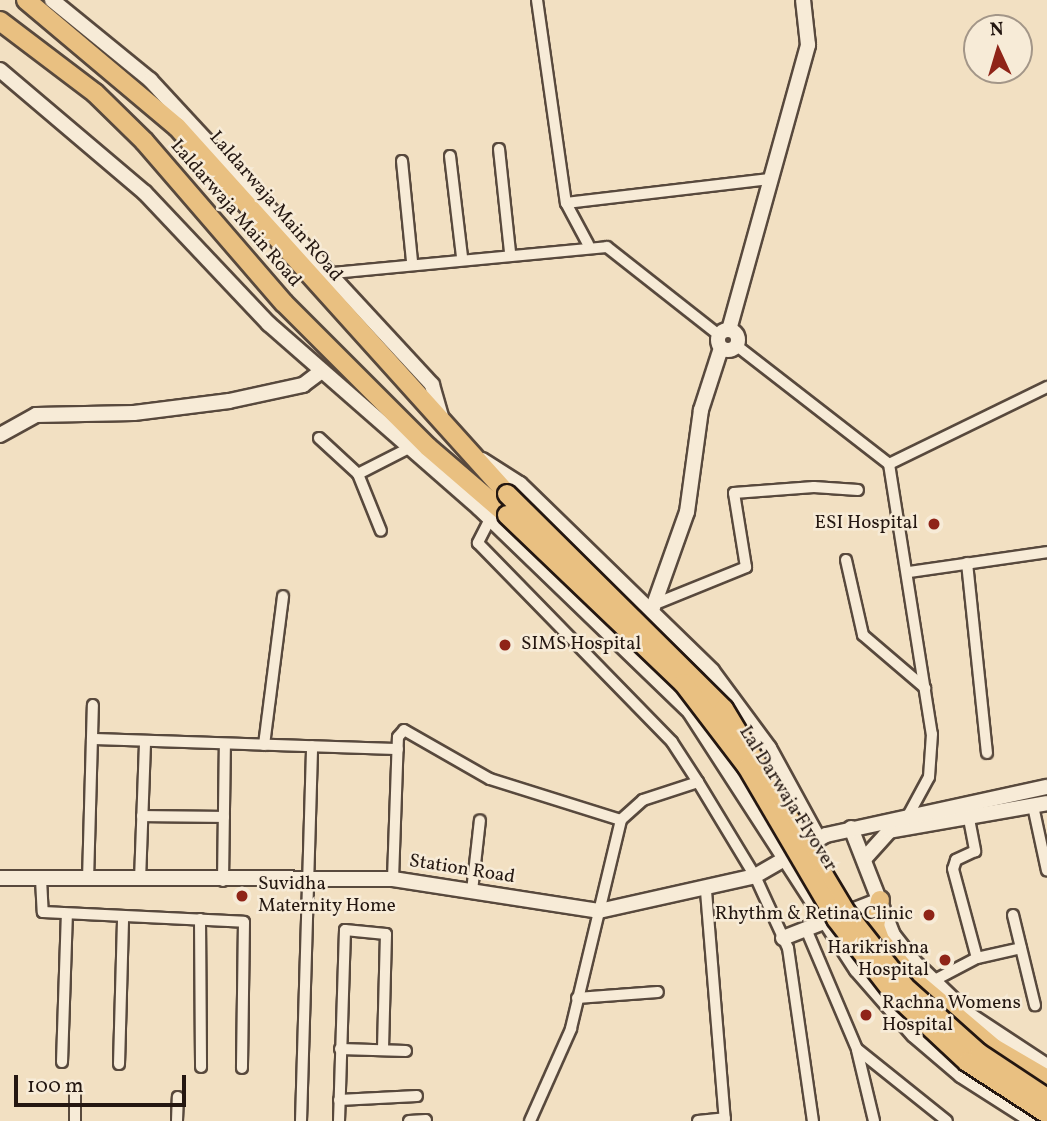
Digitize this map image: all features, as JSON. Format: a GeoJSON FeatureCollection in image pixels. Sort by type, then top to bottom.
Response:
{"type":"FeatureCollection","features":[{"type":"Feature","properties":{"kind":"highway","name":"Laldarwaja Main ROad"},"geometry":{"type":"LineString","coordinates":[[26,0],[177,127],[309,281],[441,416],[477,458]]}},
{"type":"Feature","properties":{"kind":"highway","name":"Laldarwaja Main Road"},"geometry":{"type":"LineString","coordinates":[[0,21],[95,93],[144,141],[419,451]]}},
{"type":"Feature","properties":{"kind":"highway","name":"Lal Darwaja Flyover"},"geometry":{"type":"LineString","coordinates":[[419,451],[499,517],[683,683],[747,767],[842,929],[894,994],[967,1062],[1047,1114]]}},
{"type":"Feature","properties":{"kind":"highway","name":"Lal Darwaja Flyover"},"geometry":{"type":"LineString","coordinates":[[477,458],[507,494],[700,679],[758,757],[846,912],[905,987],[979,1053],[1047,1098]]}},
{"type":"Feature","properties":{"kind":"highway"},"geometry":{"type":"LineString","coordinates":[[880,900],[875,926],[880,940],[935,1003],[1047,1079]]}},
{"type":"Feature","properties":{"kind":"street"},"geometry":{"type":"LineString","coordinates":[[52,0],[150,80],[432,385],[441,416]]}},
{"type":"Feature","properties":{"kind":"street"},"geometry":{"type":"LineString","coordinates":[[537,0],[566,203],[588,244]]}},
{"type":"Feature","properties":{"kind":"street"},"geometry":{"type":"LineString","coordinates":[[656,607],[687,512],[701,410],[808,45],[803,0]]}},
{"type":"Feature","properties":{"kind":"street"},"geometry":{"type":"LineString","coordinates":[[0,70],[145,193],[269,324],[320,372],[419,451]]}},
{"type":"Feature","properties":{"kind":"street"},"geometry":{"type":"LineString","coordinates":[[499,149],[510,252]]}},
{"type":"Feature","properties":{"kind":"street"},"geometry":{"type":"LineString","coordinates":[[450,156],[462,256]]}},
{"type":"Feature","properties":{"kind":"street"},"geometry":{"type":"LineString","coordinates":[[402,161],[412,261]]}},
{"type":"Feature","properties":{"kind":"street"},"geometry":{"type":"LineString","coordinates":[[566,203],[770,179]]}},
{"type":"Feature","properties":{"kind":"street"},"geometry":{"type":"LineString","coordinates":[[309,281],[327,272],[588,244],[628,258],[723,338],[889,464],[909,572],[925,688],[929,777],[909,814]]}},
{"type":"Feature","properties":{"kind":"street"},"geometry":{"type":"LineString","coordinates":[[269,324],[285,303]]}},
{"type":"Feature","properties":{"kind":"street"},"geometry":{"type":"LineString","coordinates":[[0,435],[36,415],[134,413],[229,401],[303,385],[320,372]]}},
{"type":"Feature","properties":{"kind":"street"},"geometry":{"type":"LineString","coordinates":[[889,464],[1047,387]]}},
{"type":"Feature","properties":{"kind":"street"},"geometry":{"type":"LineString","coordinates":[[318,438],[358,474],[381,531]]}},
{"type":"Feature","properties":{"kind":"street"},"geometry":{"type":"LineString","coordinates":[[358,474],[419,451]]}},
{"type":"Feature","properties":{"kind":"street"},"geometry":{"type":"LineString","coordinates":[[477,458],[520,484],[656,607],[748,717],[818,838]]}},
{"type":"Feature","properties":{"kind":"street"},"geometry":{"type":"LineString","coordinates":[[656,607],[746,567],[734,493],[858,491]]}},
{"type":"Feature","properties":{"kind":"street"},"geometry":{"type":"LineString","coordinates":[[813,1121],[783,938],[755,876],[672,742],[478,543],[499,517],[695,719],[709,737],[822,923],[914,1035],[961,1075],[1033,1121]]}},
{"type":"Feature","properties":{"kind":"street"},"geometry":{"type":"LineString","coordinates":[[909,572],[1047,552]]}},
{"type":"Feature","properties":{"kind":"street"},"geometry":{"type":"LineString","coordinates":[[845,559],[863,635],[925,688]]}},
{"type":"Feature","properties":{"kind":"street"},"geometry":{"type":"LineString","coordinates":[[967,563],[987,753]]}},
{"type":"Feature","properties":{"kind":"street"},"geometry":{"type":"LineString","coordinates":[[264,745],[283,596]]}},
{"type":"Feature","properties":{"kind":"street"},"geometry":{"type":"LineString","coordinates":[[695,719],[706,697],[727,689]]}},
{"type":"Feature","properties":{"kind":"street"},"geometry":{"type":"LineString","coordinates":[[88,880],[93,705]]}},
{"type":"Feature","properties":{"kind":"street"},"geometry":{"type":"LineString","coordinates":[[709,737],[737,734],[748,717]]}},
{"type":"Feature","properties":{"kind":"street"},"geometry":{"type":"LineString","coordinates":[[393,879],[398,737],[408,729],[490,779],[621,820]]}},
{"type":"Feature","properties":{"kind":"street"},"geometry":{"type":"LineString","coordinates":[[92,739],[398,749]]}},
{"type":"Feature","properties":{"kind":"street"},"geometry":{"type":"LineString","coordinates":[[140,880],[145,741]]}},
{"type":"Feature","properties":{"kind":"street"},"geometry":{"type":"LineString","coordinates":[[223,881],[225,744]]}},
{"type":"Feature","properties":{"kind":"street"},"geometry":{"type":"LineString","coordinates":[[301,1121],[312,746]]}},
{"type":"Feature","properties":{"kind":"street"},"geometry":{"type":"LineString","coordinates":[[530,1121],[571,1029],[621,820],[643,800],[698,782]]}},
{"type":"Feature","properties":{"kind":"street","name":"Station Road"},"geometry":{"type":"LineString","coordinates":[[0,878],[223,881],[393,879],[599,911],[706,891],[755,876],[818,838],[852,828],[1047,787]]}},
{"type":"Feature","properties":{"kind":"street"},"geometry":{"type":"LineString","coordinates":[[866,858],[889,831],[1040,805],[1047,871]]}},
{"type":"Feature","properties":{"kind":"street"},"geometry":{"type":"LineString","coordinates":[[142,816],[224,817]]}},
{"type":"Feature","properties":{"kind":"street"},"geometry":{"type":"LineString","coordinates":[[969,819],[975,850],[956,860],[953,869],[977,958]]}},
{"type":"Feature","properties":{"kind":"street"},"geometry":{"type":"LineString","coordinates":[[472,891],[480,820]]}},
{"type":"Feature","properties":{"kind":"street"},"geometry":{"type":"LineString","coordinates":[[852,828],[866,858],[893,935],[932,982],[996,1035],[1047,1066]]}},
{"type":"Feature","properties":{"kind":"street"},"geometry":{"type":"LineString","coordinates":[[41,879],[41,911],[123,917],[237,919],[245,926],[242,1069]]}},
{"type":"Feature","properties":{"kind":"street"},"geometry":{"type":"LineString","coordinates":[[698,1121],[725,1120],[706,891]]}},
{"type":"Feature","properties":{"kind":"street"},"geometry":{"type":"LineString","coordinates":[[783,938],[880,900]]}},
{"type":"Feature","properties":{"kind":"street"},"geometry":{"type":"LineString","coordinates":[[62,1062],[67,914]]}},
{"type":"Feature","properties":{"kind":"street"},"geometry":{"type":"LineString","coordinates":[[1013,915],[1035,1005]]}},
{"type":"Feature","properties":{"kind":"street"},"geometry":{"type":"LineString","coordinates":[[119,1064],[123,917]]}},
{"type":"Feature","properties":{"kind":"street"},"geometry":{"type":"LineString","coordinates":[[200,919],[201,1067]]}},
{"type":"Feature","properties":{"kind":"street"},"geometry":{"type":"LineString","coordinates":[[339,1121],[341,936],[348,929],[386,934],[383,1050]]}},
{"type":"Feature","properties":{"kind":"street"},"geometry":{"type":"LineString","coordinates":[[806,929],[857,1049],[874,1121]]}},
{"type":"Feature","properties":{"kind":"street"},"geometry":{"type":"LineString","coordinates":[[932,982],[977,958],[1021,948]]}},
{"type":"Feature","properties":{"kind":"street"},"geometry":{"type":"LineString","coordinates":[[577,998],[658,992]]}},
{"type":"Feature","properties":{"kind":"street"},"geometry":{"type":"LineString","coordinates":[[340,1049],[406,1051]]}},
{"type":"Feature","properties":{"kind":"street"},"geometry":{"type":"LineString","coordinates":[[857,1049],[944,1120]]}},
{"type":"Feature","properties":{"kind":"street"},"geometry":{"type":"LineString","coordinates":[[75,1093],[75,1121]]}},
{"type":"Feature","properties":{"kind":"street"},"geometry":{"type":"LineString","coordinates":[[339,1100],[417,1096]]}},
{"type":"Feature","properties":{"kind":"street"},"geometry":{"type":"LineString","coordinates":[[177,1121],[178,1097]]}},
{"type":"Feature","properties":{"kind":"street"},"geometry":{"type":"LineString","coordinates":[[410,1121],[426,1120]]}},
{"type":"Feature","properties":{"kind":"place","name":"ESI Hospital"},"geometry":{"type":"Point","coordinates":[934,524]}},
{"type":"Feature","properties":{"kind":"place","name":"SIMS Hospital"},"geometry":{"type":"Point","coordinates":[505,645]}},
{"type":"Feature","properties":{"kind":"place","name":"Suvidha Maternity Home"},"geometry":{"type":"Point","coordinates":[242,896]}},
{"type":"Feature","properties":{"kind":"place","name":"Rhythm & Retina Clinic"},"geometry":{"type":"Point","coordinates":[929,915]}},
{"type":"Feature","properties":{"kind":"place","name":"Harikrishna Hospital"},"geometry":{"type":"Point","coordinates":[945,960]}},
{"type":"Feature","properties":{"kind":"place","name":"Rachna Womens Hospital"},"geometry":{"type":"Point","coordinates":[866,1015]}}]}
